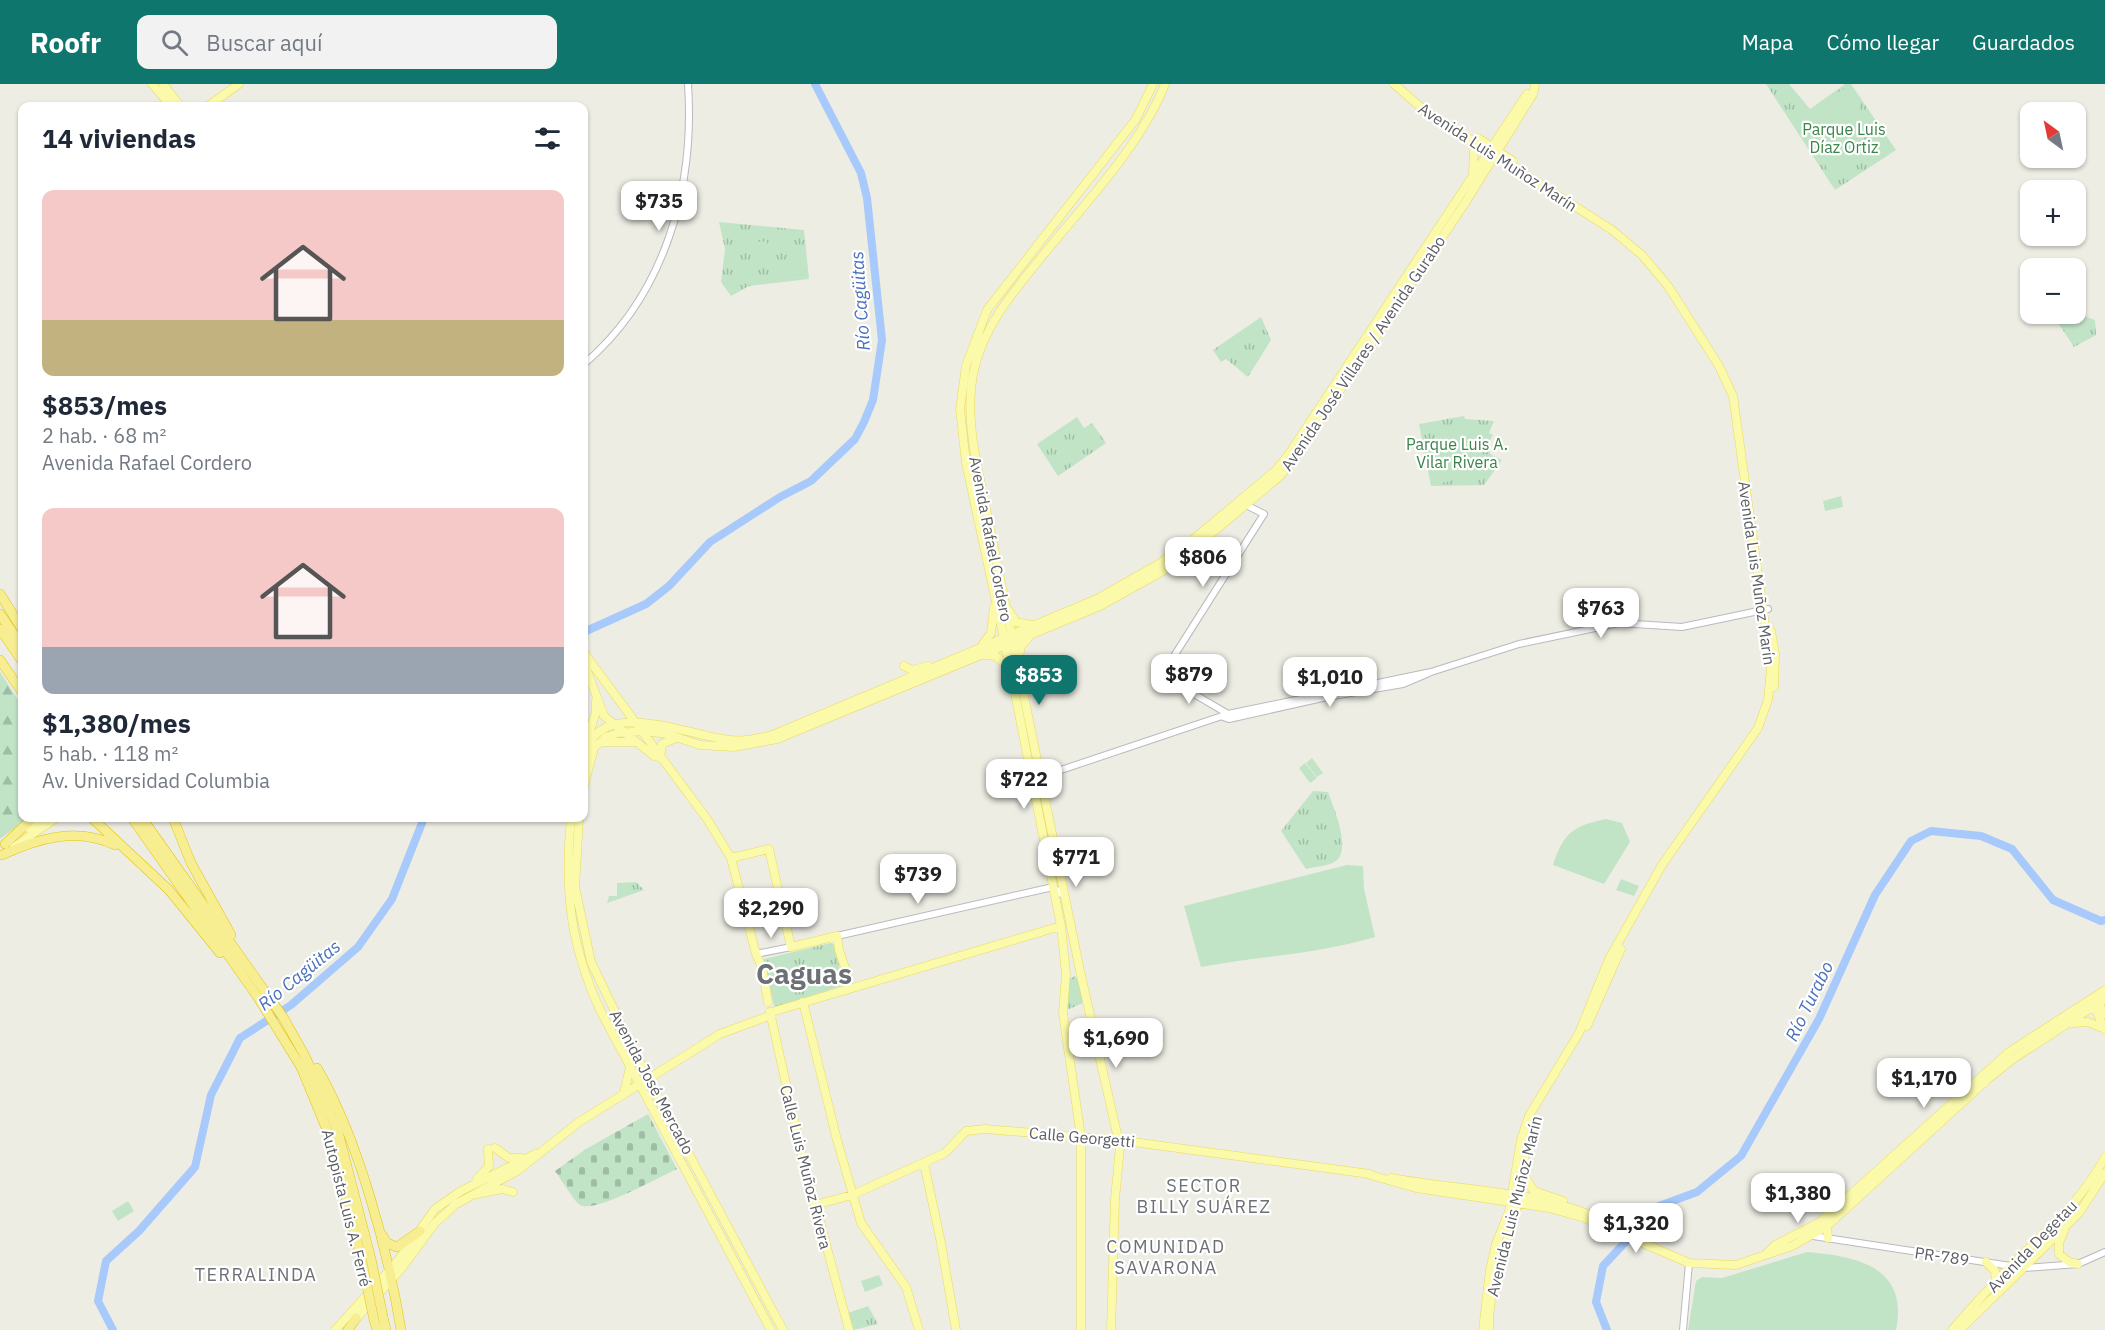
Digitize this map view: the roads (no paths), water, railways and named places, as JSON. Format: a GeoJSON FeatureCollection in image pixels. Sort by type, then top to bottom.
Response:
{"type":"FeatureCollection","features":[{"type":"Feature","properties":{"kind":"highway"},"geometry":{"type":"LineString","coordinates":[[0,594],[18,623]]}},
{"type":"Feature","properties":{"kind":"highway"},"geometry":{"type":"LineString","coordinates":[[0,601],[18,625]]}},
{"type":"Feature","properties":{"kind":"highway"},"geometry":{"type":"LineString","coordinates":[[0,614],[18,640]]}},
{"type":"Feature","properties":{"kind":"highway"},"geometry":{"type":"LineString","coordinates":[[0,629],[18,655]]}},
{"type":"Feature","properties":{"kind":"highway"},"geometry":{"type":"LineString","coordinates":[[0,660],[18,686]]}},
{"type":"Feature","properties":{"kind":"highway"},"geometry":{"type":"LineString","coordinates":[[2,851],[29,822]]}},
{"type":"Feature","properties":{"kind":"highway"},"geometry":{"type":"LineString","coordinates":[[96,822],[169,890],[221,955],[245,979]]}},
{"type":"Feature","properties":{"kind":"highway","name":"Autopista Luis A. Ferré"},"geometry":{"type":"LineString","coordinates":[[135,822],[245,979],[263,997]]}},
{"type":"Feature","properties":{"kind":"highway","name":"Autopista Luis A. Ferré"},"geometry":{"type":"LineString","coordinates":[[145,822],[247,966],[263,997],[316,1078],[338,1132],[379,1318],[386,1330]]}},
{"type":"Feature","properties":{"kind":"highway"},"geometry":{"type":"LineString","coordinates":[[174,822],[188,858],[247,966]]}},
{"type":"Feature","properties":{"kind":"highway"},"geometry":{"type":"LineString","coordinates":[[179,822],[198,874]]}},
{"type":"Feature","properties":{"kind":"highway"},"geometry":{"type":"LineString","coordinates":[[2,851],[43,839],[75,835],[105,840],[123,849]]}},
{"type":"Feature","properties":{"kind":"highway"},"geometry":{"type":"LineString","coordinates":[[288,1033],[304,1045],[338,1111],[357,1160],[391,1274],[401,1330]]}},
{"type":"Feature","properties":{"kind":"highway"},"geometry":{"type":"LineString","coordinates":[[376,1225],[387,1243],[397,1247],[420,1231]]}},
{"type":"Feature","properties":{"kind":"highway"},"geometry":{"type":"LineString","coordinates":[[347,1330],[356,1318]]}},
{"type":"Feature","properties":{"kind":"highway","name":"Autopista Luis A. Ferré"},"geometry":{"type":"LineString","coordinates":[[377,1330],[379,1318]]}},
{"type":"Feature","properties":{"kind":"main road"},"geometry":{"type":"LineString","coordinates":[[152,84],[168,102]]}},
{"type":"Feature","properties":{"kind":"main road"},"geometry":{"type":"LineString","coordinates":[[163,84],[177,102]]}},
{"type":"Feature","properties":{"kind":"main road"},"geometry":{"type":"LineString","coordinates":[[214,102],[239,84]]}},
{"type":"Feature","properties":{"kind":"main road"},"geometry":{"type":"LineString","coordinates":[[220,102],[245,84]]}},
{"type":"Feature","properties":{"kind":"main road","name":"Avenida Rafael Cordero"},"geometry":{"type":"LineString","coordinates":[[1008,639],[992,589],[966,464],[960,409],[966,366],[987,310],[1136,119],[1153,84]]}},
{"type":"Feature","properties":{"kind":"main road","name":"Avenida Rafael Cordero"},"geometry":{"type":"LineString","coordinates":[[1081,1330],[1081,1137],[1063,1013],[1066,974],[1061,926],[1031,780],[1004,604],[970,428],[972,386],[981,345],[995,316],[1102,182],[1154,111],[1164,84]]}},
{"type":"Feature","properties":{"kind":"main road","name":"Avenida Luis Muñoz Marín"},"geometry":{"type":"LineString","coordinates":[[1394,84],[1424,110],[1494,151]]}},
{"type":"Feature","properties":{"kind":"main road","name":"Avenida Luis Muñoz Marín"},"geometry":{"type":"LineString","coordinates":[[1400,84],[1432,109],[1612,230],[1642,255],[1668,286],[1719,366],[1733,396],[1765,609],[1770,684],[1758,733],[1683,837],[1609,959],[1579,1033],[1529,1116],[1521,1140],[1515,1199],[1493,1258],[1485,1292],[1486,1330]]}},
{"type":"Feature","properties":{"kind":"main road","name":"Avenida José Villares / Avenida Gurabo"},"geometry":{"type":"LineString","coordinates":[[634,722],[650,723],[723,739],[758,739],[794,727],[957,659],[978,655],[1033,629],[1100,606],[1161,572],[1246,505],[1280,476],[1295,458],[1485,170],[1504,134],[1533,94],[1536,85]]}},
{"type":"Feature","properties":{"kind":"main road"},"geometry":{"type":"LineString","coordinates":[[1481,141],[1491,140],[1504,134],[1506,159],[1497,161],[1485,170]]}},
{"type":"Feature","properties":{"kind":"main road"},"geometry":{"type":"LineString","coordinates":[[1470,139],[1474,151],[1472,177]]}},
{"type":"Feature","properties":{"kind":"main road","name":"Avenida José Villares / Avenida Gurabo"},"geometry":{"type":"LineString","coordinates":[[1064,617],[1156,565],[1189,543],[1275,471],[1321,406],[1472,177],[1494,151]]}},
{"type":"Feature","properties":{"kind":"main road"},"geometry":{"type":"LineString","coordinates":[[970,428],[960,409],[972,386]]}},
{"type":"Feature","properties":{"kind":"main road"},"geometry":{"type":"LineString","coordinates":[[981,646],[991,633],[994,624],[992,589]]}},
{"type":"Feature","properties":{"kind":"main road"},"geometry":{"type":"LineString","coordinates":[[978,655],[996,656],[1014,672],[1021,646],[1033,629],[1016,622],[1004,604]]}},
{"type":"Feature","properties":{"kind":"main road","name":"Avenida José Villares / Avenida Gurabo"},"geometry":{"type":"LineString","coordinates":[[640,731],[707,745],[734,747],[760,744],[876,698],[981,646],[1008,639]]}},
{"type":"Feature","properties":{"kind":"main road"},"geometry":{"type":"LineString","coordinates":[[904,666],[912,670],[957,659]]}},
{"type":"Feature","properties":{"kind":"main road"},"geometry":{"type":"LineString","coordinates":[[588,661],[660,760]]}},
{"type":"Feature","properties":{"kind":"main road"},"geometry":{"type":"LineString","coordinates":[[588,666],[602,711],[613,725],[660,760]]}},
{"type":"Feature","properties":{"kind":"main road","name":"Avenida Rafael Cordero"},"geometry":{"type":"LineString","coordinates":[[1014,672],[1041,777],[1064,896],[1118,1140],[1111,1330]]}},
{"type":"Feature","properties":{"kind":"main road"},"geometry":{"type":"LineString","coordinates":[[876,698],[900,682]]}},
{"type":"Feature","properties":{"kind":"main road"},"geometry":{"type":"LineString","coordinates":[[588,739],[596,712],[595,688]]}},
{"type":"Feature","properties":{"kind":"main road"},"geometry":{"type":"LineString","coordinates":[[622,706],[650,723]]}},
{"type":"Feature","properties":{"kind":"main road"},"geometry":{"type":"LineString","coordinates":[[588,746],[596,733],[613,725],[634,722]]}},
{"type":"Feature","properties":{"kind":"main road"},"geometry":{"type":"LineString","coordinates":[[588,768],[592,752],[598,742],[623,732],[640,731]]}},
{"type":"Feature","properties":{"kind":"main road"},"geometry":{"type":"LineString","coordinates":[[660,760],[662,744],[678,738]]}},
{"type":"Feature","properties":{"kind":"main road"},"geometry":{"type":"LineString","coordinates":[[598,742],[636,742]]}},
{"type":"Feature","properties":{"kind":"main road","name":"Calle Luis Muñoz Rivera"},"geometry":{"type":"LineString","coordinates":[[660,760],[707,819],[731,858],[764,984],[815,1205],[849,1330]]}},
{"type":"Feature","properties":{"kind":"main road"},"geometry":{"type":"LineString","coordinates":[[2,851],[37,822]]}},
{"type":"Feature","properties":{"kind":"main road"},"geometry":{"type":"LineString","coordinates":[[2,851],[49,822]]}},
{"type":"Feature","properties":{"kind":"main road","name":"Avenida José Mercado"},"geometry":{"type":"LineString","coordinates":[[571,822],[566,861],[567,899],[576,946],[593,995],[771,1330]]}},
{"type":"Feature","properties":{"kind":"main road","name":"Avenida José Mercado"},"geometry":{"type":"LineString","coordinates":[[579,822],[576,887],[591,962],[648,1078],[783,1330]]}},
{"type":"Feature","properties":{"kind":"main road","name":"Avenida Luis Muñoz Marín"},"geometry":{"type":"LineString","coordinates":[[1486,1330],[1486,1318],[1490,1313],[1495,1276],[1523,1173],[1527,1142],[1535,1114],[1584,1033],[1611,966],[1683,837]]}},
{"type":"Feature","properties":{"kind":"main road"},"geometry":{"type":"LineString","coordinates":[[731,858],[769,849],[791,947],[837,936],[850,983],[859,988],[1061,926]]}},
{"type":"Feature","properties":{"kind":"main road"},"geometry":{"type":"LineString","coordinates":[[335,1330],[391,1274],[435,1209],[517,1171],[536,1154],[624,1093],[720,1034],[850,983]]}},
{"type":"Feature","properties":{"kind":"main road"},"geometry":{"type":"LineString","coordinates":[[1515,1199],[1574,1215],[1689,1263],[1714,1266],[1736,1265],[1777,1252],[1813,1236],[1827,1226],[1983,1073],[2105,990]]}},
{"type":"Feature","properties":{"kind":"main road"},"geometry":{"type":"LineString","coordinates":[[2036,1035],[2100,1001]]}},
{"type":"Feature","properties":{"kind":"main road"},"geometry":{"type":"LineString","coordinates":[[2100,1001],[2105,1014]]}},
{"type":"Feature","properties":{"kind":"main road"},"geometry":{"type":"LineString","coordinates":[[1765,1254],[1783,1241],[1820,1222],[1851,1193],[1996,1072],[2100,1001]]}},
{"type":"Feature","properties":{"kind":"main road"},"geometry":{"type":"LineString","coordinates":[[2100,1001],[2105,1030]]}},
{"type":"Feature","properties":{"kind":"main road"},"geometry":{"type":"LineString","coordinates":[[803,1002],[861,1223],[906,1287],[919,1330]]}},
{"type":"Feature","properties":{"kind":"main road"},"geometry":{"type":"LineString","coordinates":[[2065,1025],[2088,1022],[2105,1030]]}},
{"type":"Feature","properties":{"kind":"main road"},"geometry":{"type":"LineString","coordinates":[[624,1093],[630,1065]]}},
{"type":"Feature","properties":{"kind":"main road","name":"Calle Georgetti"},"geometry":{"type":"LineString","coordinates":[[815,1205],[852,1195],[945,1153],[966,1131],[994,1130],[1118,1140],[1367,1174],[1515,1199]]}},
{"type":"Feature","properties":{"kind":"main road"},"geometry":{"type":"LineString","coordinates":[[471,1191],[489,1166],[492,1148],[509,1158],[527,1157]]}},
{"type":"Feature","properties":{"kind":"main road"},"geometry":{"type":"LineString","coordinates":[[356,1318],[435,1223],[471,1191],[527,1157],[536,1154]]}},
{"type":"Feature","properties":{"kind":"main road","name":"Avenida Degetau"},"geometry":{"type":"LineString","coordinates":[[1952,1330],[2012,1265],[2071,1209],[2092,1182],[2105,1157]]}},
{"type":"Feature","properties":{"kind":"main road"},"geometry":{"type":"LineString","coordinates":[[924,1163],[956,1330]]}},
{"type":"Feature","properties":{"kind":"main road"},"geometry":{"type":"LineString","coordinates":[[1523,1173],[1534,1191],[1564,1202],[1610,1224],[1617,1231]]}},
{"type":"Feature","properties":{"kind":"main road","name":"Avenida Degetau"},"geometry":{"type":"LineString","coordinates":[[1960,1330],[2072,1220],[2105,1173]]}},
{"type":"Feature","properties":{"kind":"main road"},"geometry":{"type":"LineString","coordinates":[[471,1191],[502,1189],[513,1192]]}},
{"type":"Feature","properties":{"kind":"main road"},"geometry":{"type":"LineString","coordinates":[[1783,1241],[1813,1236],[1851,1193]]}},
{"type":"Feature","properties":{"kind":"main road"},"geometry":{"type":"LineString","coordinates":[[1515,1199],[1571,1207]]}},
{"type":"Feature","properties":{"kind":"main road"},"geometry":{"type":"LineString","coordinates":[[2072,1220],[2061,1237],[2058,1248],[2062,1257],[2078,1264]]}},
{"type":"Feature","properties":{"kind":"main road"},"geometry":{"type":"LineString","coordinates":[[1827,1226],[1828,1238]]}},
{"type":"Feature","properties":{"kind":"main road"},"geometry":{"type":"LineString","coordinates":[[1490,1303],[1488,1301],[1493,1258]]}},
{"type":"Feature","properties":{"kind":"main road"},"geometry":{"type":"LineString","coordinates":[[1986,1262],[1995,1271],[1996,1283]]}},
{"type":"Feature","properties":{"kind":"street"},"geometry":{"type":"LineString","coordinates":[[588,360],[625,320],[650,282],[672,233],[686,175],[689,144],[688,84]]}},
{"type":"Feature","properties":{"kind":"street"},"geometry":{"type":"LineString","coordinates":[[1246,505],[1264,514],[1162,675],[1214,706],[1229,719],[1327,697],[1403,684],[1422,678],[1431,672]]}},
{"type":"Feature","properties":{"kind":"street"},"geometry":{"type":"LineString","coordinates":[[1031,780],[1238,711],[1431,672],[1519,644],[1619,623],[1682,627],[1765,609]]}},
{"type":"Feature","properties":{"kind":"street"},"geometry":{"type":"LineString","coordinates":[[1234,704],[1238,711]]}},
{"type":"Feature","properties":{"kind":"street"},"geometry":{"type":"LineString","coordinates":[[1210,722],[1214,706]]}},
{"type":"Feature","properties":{"kind":"street"},"geometry":{"type":"LineString","coordinates":[[837,936],[1053,887],[1064,896]]}},
{"type":"Feature","properties":{"kind":"street"},"geometry":{"type":"LineString","coordinates":[[756,954],[791,947]]}},
{"type":"Feature","properties":{"kind":"street","name":"PR-789"},"geometry":{"type":"LineString","coordinates":[[1813,1236],[2024,1268],[2078,1264],[2105,1252]]}},
{"type":"Feature","properties":{"kind":"street"},"geometry":{"type":"LineString","coordinates":[[1683,1330],[1689,1263]]}},
{"type":"Feature","properties":{"kind":"waterway","name":"Río Cagüitas"},"geometry":{"type":"LineString","coordinates":[[588,630],[646,604],[669,586],[710,542],[780,497],[811,481],[855,439],[864,422],[873,400],[882,340],[867,198],[861,173],[815,84]]}},
{"type":"Feature","properties":{"kind":"waterway","name":"Río Cagüitas"},"geometry":{"type":"LineString","coordinates":[[113,1330],[98,1301],[106,1261],[139,1231],[195,1167],[211,1095],[240,1038],[291,1005],[358,947],[392,899],[422,822]]}},
{"type":"Feature","properties":{"kind":"waterway","name":"Río Turabo"},"geometry":{"type":"LineString","coordinates":[[1607,1330],[1596,1302],[1603,1266],[1659,1206],[1697,1192],[1741,1156],[1819,1019],[1875,895],[1911,841],[1931,831],[1981,836],[2012,849],[2053,900],[2101,921],[2105,920]]}},
{"type":"Feature","properties":{"kind":"district","name":"Caguas"},"geometry":{"type":"Point","coordinates":[804,973]}},
{"type":"Feature","properties":{"kind":"district","name":"SECTOR BILLY SUÁREZ"},"geometry":{"type":"Point","coordinates":[1204,1195]}},
{"type":"Feature","properties":{"kind":"district","name":"COMUNIDAD SAVARONA"},"geometry":{"type":"Point","coordinates":[1166,1256]}},
{"type":"Feature","properties":{"kind":"district","name":"TERRALINDA"},"geometry":{"type":"Point","coordinates":[256,1274]}},
{"type":"Feature","properties":{"kind":"park label","name":"Parque Luis Díaz Ortiz"},"geometry":{"type":"Point","coordinates":[1844,138]}},
{"type":"Feature","properties":{"kind":"park label","name":"Parque Luis A. Vilar Rivera"},"geometry":{"type":"Point","coordinates":[1457,453]}}]}
